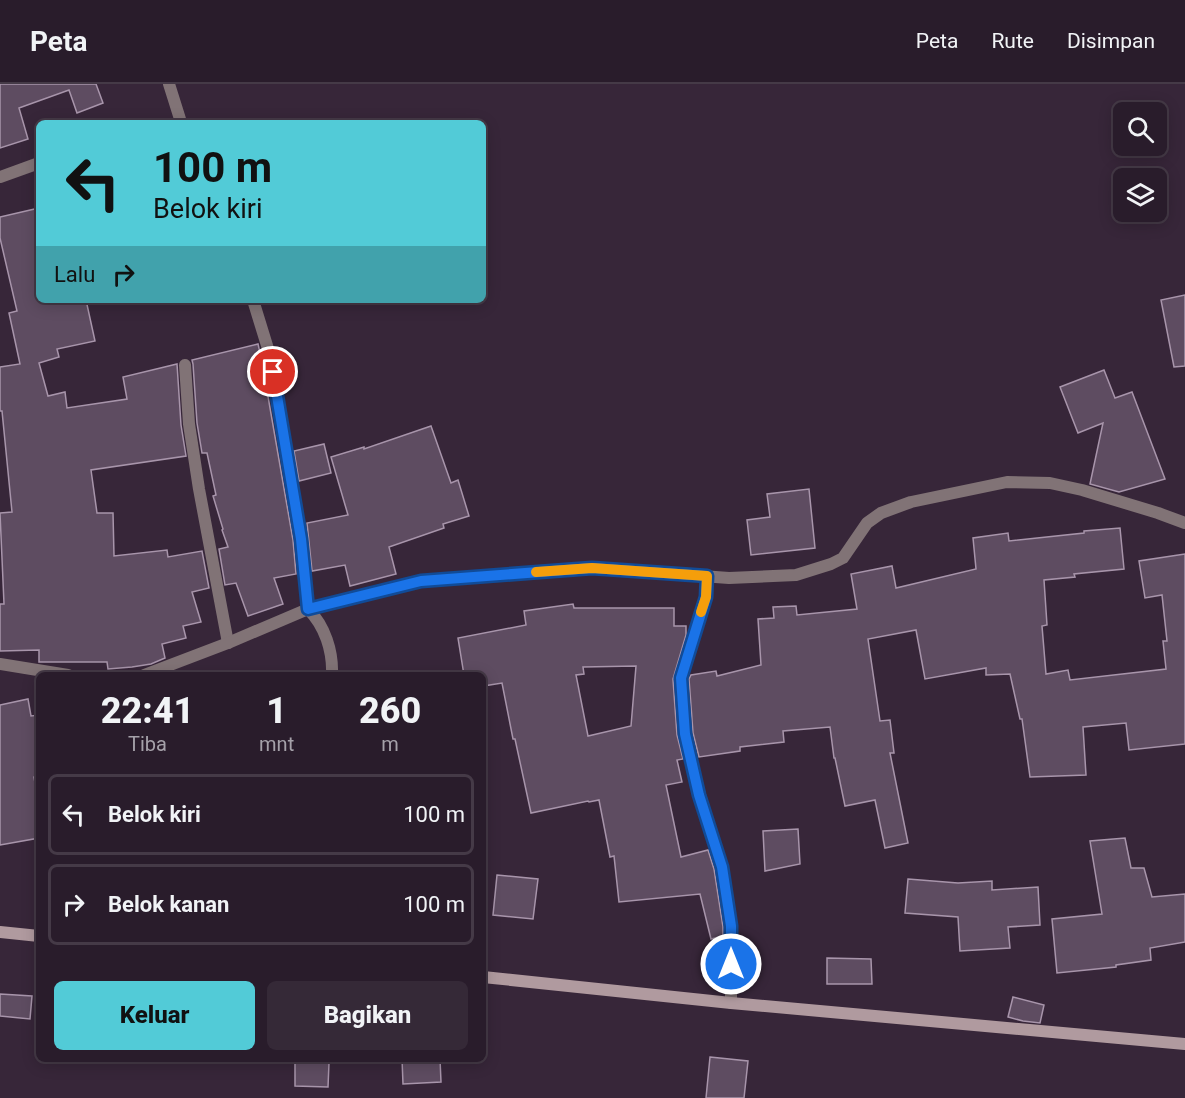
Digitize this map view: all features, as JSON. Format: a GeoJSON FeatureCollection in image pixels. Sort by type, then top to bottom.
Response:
{"type":"FeatureCollection","features":[{"type":"Feature","properties":{"kind":"street"},"geometry":{"type":"LineString","coordinates":[[168,84],[180,120]]}},
{"type":"Feature","properties":{"kind":"street"},"geometry":{"type":"LineString","coordinates":[[0,177],[36,164]]}},
{"type":"Feature","properties":{"kind":"street"},"geometry":{"type":"LineString","coordinates":[[254,303],[269,351],[301,539],[308,609],[315,616],[328,642],[332,672]]}},
{"type":"Feature","properties":{"kind":"street"},"geometry":{"type":"LineString","coordinates":[[185,365],[189,424],[199,489],[228,643]]}},
{"type":"Feature","properties":{"kind":"street"},"geometry":{"type":"LineString","coordinates":[[152,672],[308,609],[421,581],[592,568],[729,578],[796,574],[831,564],[843,558],[867,523],[881,513],[911,502],[1007,482],[1050,483],[1072,488],[1185,523]]}},
{"type":"Feature","properties":{"kind":"street"},"geometry":{"type":"LineString","coordinates":[[707,576],[706,597],[681,678],[685,734],[699,795],[722,867],[731,926],[731,1003]]}},
{"type":"Feature","properties":{"kind":"street"},"geometry":{"type":"LineString","coordinates":[[0,664],[49,672]]}},
{"type":"Feature","properties":{"kind":"street"},"geometry":{"type":"LineString","coordinates":[[0,932],[36,936]]}},
{"type":"Feature","properties":{"kind":"street"},"geometry":{"type":"LineString","coordinates":[[486,977],[731,1003],[1185,1044]]}},
{"type":"Feature","properties":{"kind":"building"},"geometry":{"type":"Polygon","coordinates":[[[0,84],[96,84],[103,103],[77,113],[69,90],[19,108],[28,139],[0,148],[0,84]]]}},
{"type":"Feature","properties":{"kind":"building"},"geometry":{"type":"Polygon","coordinates":[[[36,209],[36,303],[87,303],[95,341],[57,349],[59,357],[39,363],[48,396],[65,392],[67,408],[127,399],[123,377],[177,364],[181,425],[186,456],[91,470],[97,513],[113,513],[114,556],[167,550],[168,557],[202,551],[209,588],[192,592],[201,622],[183,626],[186,638],[162,644],[165,658],[151,664],[108,669],[107,662],[39,662],[39,650],[0,651],[0,604],[4,604],[0,513],[12,512],[2,411],[0,411],[0,367],[20,364],[9,313],[17,311],[0,238],[0,217],[36,209]]]}},
{"type":"Feature","properties":{"kind":"building"},"geometry":{"type":"Polygon","coordinates":[[[1185,295],[1185,366],[1174,367],[1161,300],[1185,295]]]}},
{"type":"Feature","properties":{"kind":"building"},"geometry":{"type":"Polygon","coordinates":[[[258,344],[293,540],[296,574],[274,578],[283,604],[248,616],[236,583],[225,585],[219,549],[228,547],[213,496],[216,495],[207,453],[202,453],[192,360],[258,344]]]}},
{"type":"Feature","properties":{"kind":"building"},"geometry":{"type":"Polygon","coordinates":[[[1104,370],[1115,398],[1132,392],[1165,479],[1119,492],[1090,484],[1103,423],[1078,433],[1060,387],[1104,370]]]}},
{"type":"Feature","properties":{"kind":"building"},"geometry":{"type":"Polygon","coordinates":[[[431,426],[451,483],[458,480],[469,516],[443,524],[444,528],[389,547],[396,574],[350,586],[345,565],[312,571],[307,523],[348,515],[331,457],[364,447],[364,449],[431,426]]]}},
{"type":"Feature","properties":{"kind":"building"},"geometry":{"type":"Polygon","coordinates":[[[324,444],[331,473],[299,481],[294,451],[324,444]]]}},
{"type":"Feature","properties":{"kind":"building"},"geometry":{"type":"Polygon","coordinates":[[[809,489],[815,548],[751,555],[747,520],[770,517],[767,494],[809,489]]]}},
{"type":"Feature","properties":{"kind":"building"},"geometry":{"type":"Polygon","coordinates":[[[1120,528],[1124,569],[1074,574],[1075,577],[1044,580],[1047,625],[1042,626],[1046,674],[1068,670],[1070,680],[1166,669],[1163,641],[1167,641],[1162,595],[1145,598],[1139,561],[1185,554],[1185,744],[1129,750],[1126,723],[1083,727],[1086,775],[1030,777],[1022,719],[1020,719],[1010,674],[986,675],[986,668],[925,679],[916,630],[868,639],[880,721],[890,720],[894,753],[890,753],[908,843],[885,848],[875,800],[845,806],[834,758],[830,727],[783,731],[784,742],[740,747],[740,751],[699,757],[693,733],[689,679],[691,675],[716,671],[717,676],[761,665],[758,619],[774,618],[773,607],[796,606],[797,615],[857,609],[851,574],[892,566],[896,588],[976,569],[973,538],[1008,533],[1009,541],[1120,528]]]}},
{"type":"Feature","properties":{"kind":"building"},"geometry":{"type":"Polygon","coordinates":[[[573,604],[574,608],[674,608],[674,626],[686,626],[686,635],[673,679],[677,735],[683,759],[677,760],[682,782],[666,785],[681,857],[708,850],[714,869],[723,936],[711,939],[700,894],[619,902],[614,856],[610,857],[599,800],[531,813],[502,683],[486,686],[486,672],[464,672],[458,638],[526,625],[524,611],[573,604]],[[636,666],[583,667],[584,674],[576,675],[588,736],[631,726],[636,666]]]}},
{"type":"Feature","properties":{"kind":"building"},"geometry":{"type":"Polygon","coordinates":[[[28,699],[31,716],[36,715],[36,777],[34,777],[36,839],[0,845],[0,705],[28,699]]]}},
{"type":"Feature","properties":{"kind":"building"},"geometry":{"type":"Polygon","coordinates":[[[798,829],[800,864],[765,871],[763,831],[798,829]]]}},
{"type":"Feature","properties":{"kind":"building"},"geometry":{"type":"Polygon","coordinates":[[[1125,838],[1131,868],[1144,868],[1152,897],[1185,894],[1185,942],[1150,948],[1151,960],[1116,965],[1116,967],[1057,973],[1052,919],[1102,914],[1090,841],[1125,838]]]}},
{"type":"Feature","properties":{"kind":"building"},"geometry":{"type":"Polygon","coordinates":[[[497,875],[538,879],[533,919],[493,915],[497,875]]]}},
{"type":"Feature","properties":{"kind":"building"},"geometry":{"type":"Polygon","coordinates":[[[908,879],[958,883],[992,881],[992,890],[1038,887],[1040,925],[1008,927],[1010,948],[960,951],[958,917],[905,913],[908,879]]]}},
{"type":"Feature","properties":{"kind":"building"},"geometry":{"type":"Polygon","coordinates":[[[827,958],[871,959],[872,984],[827,984],[827,958]]]}},
{"type":"Feature","properties":{"kind":"building"},"geometry":{"type":"Polygon","coordinates":[[[0,994],[32,996],[30,1019],[0,1016],[0,994]]]}},
{"type":"Feature","properties":{"kind":"building"},"geometry":{"type":"Polygon","coordinates":[[[1013,997],[1044,1005],[1040,1023],[1008,1017],[1013,997]]]}},
{"type":"Feature","properties":{"kind":"building"},"geometry":{"type":"Polygon","coordinates":[[[710,1057],[748,1061],[744,1098],[706,1098],[710,1057]]]}},
{"type":"Feature","properties":{"kind":"building"},"geometry":{"type":"Polygon","coordinates":[[[295,1062],[329,1063],[328,1087],[295,1086],[295,1062]]]}},
{"type":"Feature","properties":{"kind":"building"},"geometry":{"type":"Polygon","coordinates":[[[402,1062],[440,1062],[441,1082],[403,1084],[402,1062]]]}},
{"type":"Feature","properties":{"kind":"slow traffic"},"geometry":{"type":"LineString","coordinates":[[536,572],[592,568],[707,576],[706,597],[701,612]]}},
{"type":"Feature","properties":{"kind":"route"},"geometry":{"type":"LineString","coordinates":[[273,372],[301,539],[308,609],[421,581],[592,568],[707,576],[706,597],[681,678],[685,734],[699,795],[722,867],[731,926],[731,964]]}}]}
